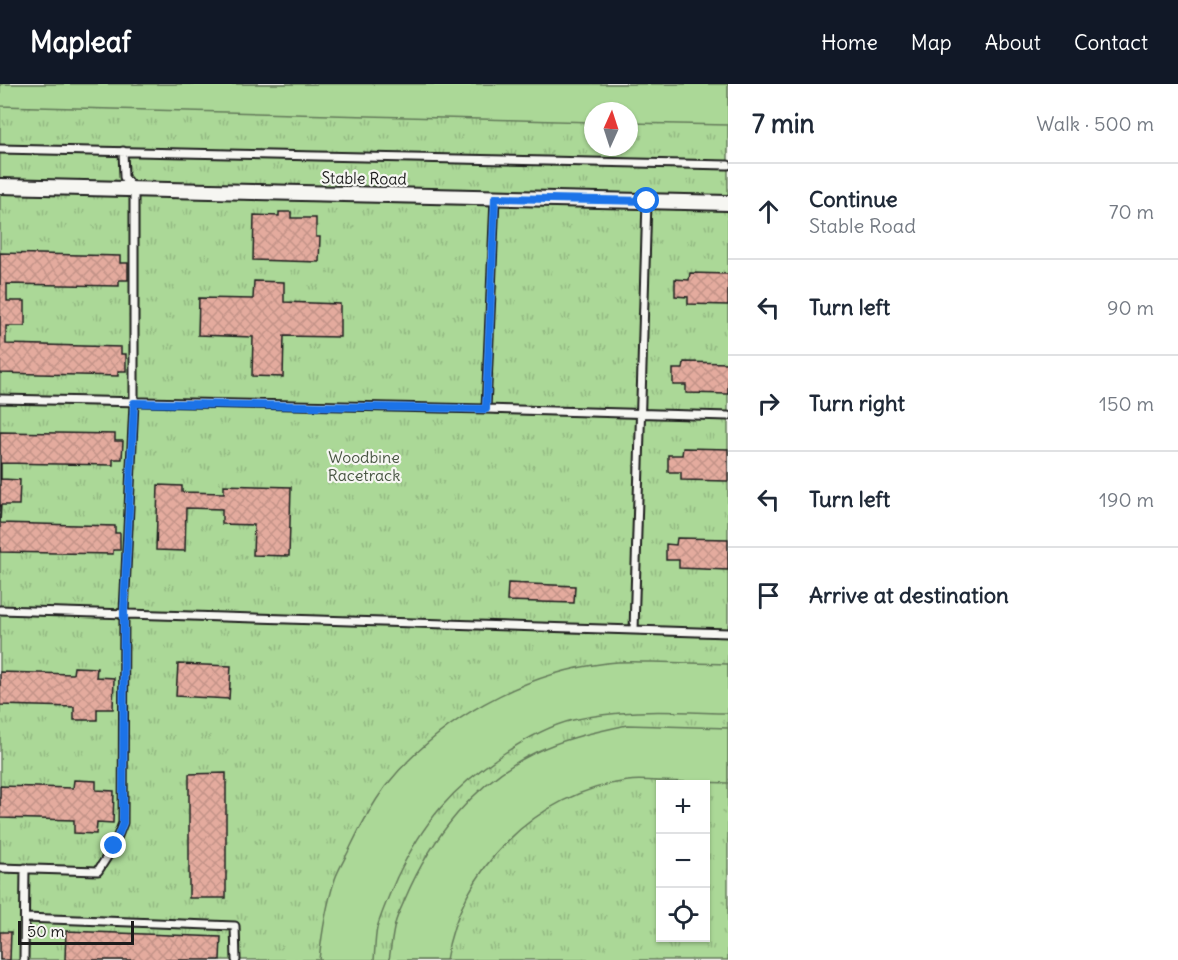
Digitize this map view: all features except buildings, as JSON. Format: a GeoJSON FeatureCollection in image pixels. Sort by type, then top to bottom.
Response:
{"type":"FeatureCollection","features":[{"type":"Feature","properties":{"kind":"street","name":"Stable Road"},"geometry":{"type":"LineString","coordinates":[[0,186],[728,203]]}},
{"type":"Feature","properties":{"kind":"lane"},"geometry":{"type":"LineString","coordinates":[[0,149],[728,165]]}},
{"type":"Feature","properties":{"kind":"lane"},"geometry":{"type":"LineString","coordinates":[[0,867],[98,871],[114,846],[123,823],[124,612],[134,403],[134,190],[124,177],[123,151]]}},
{"type":"Feature","properties":{"kind":"lane"},"geometry":{"type":"LineString","coordinates":[[486,409],[495,198]]}},
{"type":"Feature","properties":{"kind":"lane"},"geometry":{"type":"LineString","coordinates":[[634,630],[647,201]]}},
{"type":"Feature","properties":{"kind":"lane"},"geometry":{"type":"LineString","coordinates":[[0,399],[728,416]]}},
{"type":"Feature","properties":{"kind":"lane"},"geometry":{"type":"LineString","coordinates":[[0,610],[124,612],[728,633]]}},
{"type":"Feature","properties":{"kind":"lane"},"geometry":{"type":"LineString","coordinates":[[24,960],[25,868]]}},
{"type":"Feature","properties":{"kind":"lane"},"geometry":{"type":"LineString","coordinates":[[25,918],[235,926],[236,960]]}},
{"type":"Feature","properties":{"kind":"green space","name":"Woodbine Racetrack"},"geometry":{"type":"Polygon","coordinates":[[[0,84],[728,84],[728,960],[0,960],[0,84]]]}},
{"type":"Feature","properties":{"kind":"green space"},"geometry":{"type":"Polygon","coordinates":[[[0,84],[728,84],[728,125],[638,123],[638,102],[584,102],[584,122],[0,106],[0,84]]]}},
{"type":"Feature","properties":{"kind":"green space"},"geometry":{"type":"Polygon","coordinates":[[[624,662],[728,664],[728,713],[650,712],[611,714],[573,720],[536,734],[485,767],[441,807],[407,857],[381,915],[376,932],[374,960],[319,960],[325,919],[335,879],[358,831],[385,787],[406,763],[456,721],[514,689],[576,668],[624,662]]]}},
{"type":"Feature","properties":{"kind":"green space"},"geometry":{"type":"Polygon","coordinates":[[[627,725],[728,728],[728,783],[710,782],[710,780],[632,780],[594,788],[563,801],[534,819],[508,841],[485,867],[467,896],[454,927],[446,960],[389,960],[396,921],[405,899],[428,854],[457,814],[493,779],[514,764],[547,747],[627,725]]]}},
{"type":"Feature","properties":{"kind":"route"},"geometry":{"type":"LineString","coordinates":[[114,846],[123,823],[124,612],[134,403],[486,409],[495,198],[647,201]]}}]}
